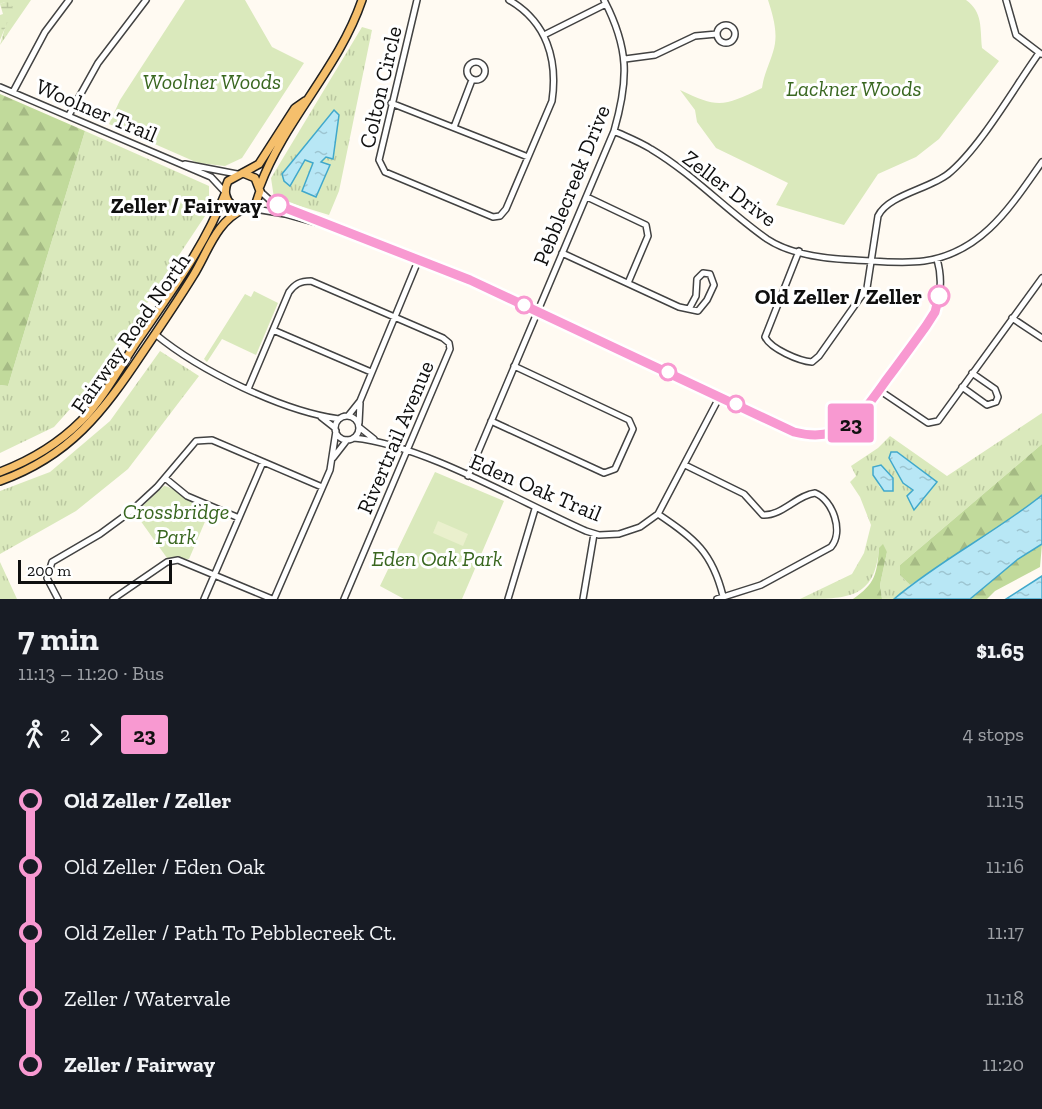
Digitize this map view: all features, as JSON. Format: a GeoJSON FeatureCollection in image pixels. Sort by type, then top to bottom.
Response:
{"type":"FeatureCollection","features":[{"type":"Feature","properties":{"kind":"main road"},"geometry":{"type":"LineString","coordinates":[[305,101],[295,108],[259,164],[228,181],[225,193],[232,206],[247,208],[256,203],[273,156],[305,101],[336,58],[353,26],[362,0]]}},
{"type":"Feature","properties":{"kind":"main road"},"geometry":{"type":"LineString","coordinates":[[240,174],[255,178],[260,189]]}},
{"type":"Feature","properties":{"kind":"main road","name":"Fairway Road North"},"geometry":{"type":"LineString","coordinates":[[0,472],[34,456],[81,421],[101,396],[182,274],[213,221],[225,193]]}},
{"type":"Feature","properties":{"kind":"main road","name":"Fairway Road North"},"geometry":{"type":"LineString","coordinates":[[0,481],[39,464],[88,428],[109,402],[193,276],[224,220],[247,208]]}},
{"type":"Feature","properties":{"kind":"street"},"geometry":{"type":"LineString","coordinates":[[13,92],[45,32],[69,0]]}},
{"type":"Feature","properties":{"kind":"street"},"geometry":{"type":"LineString","coordinates":[[69,115],[98,63],[146,0]]}},
{"type":"Feature","properties":{"kind":"street","name":"Colton Circle"},"geometry":{"type":"LineString","coordinates":[[417,0],[379,160],[385,172],[493,217],[500,216],[506,209],[552,101],[554,85],[555,67],[544,35],[527,13],[509,0]]}},
{"type":"Feature","properties":{"kind":"street"},"geometry":{"type":"LineString","coordinates":[[799,251],[765,337],[770,344],[805,362],[812,362],[819,356],[869,284],[882,209],[889,203],[934,184],[961,162],[1041,54],[1017,35],[1006,0]]}},
{"type":"Feature","properties":{"kind":"street"},"geometry":{"type":"LineString","coordinates":[[544,35],[605,2]]}},
{"type":"Feature","properties":{"kind":"street","name":"Pebblecreek Drive"},"geometry":{"type":"LineString","coordinates":[[468,476],[614,131],[624,88],[625,59],[618,31],[605,2]]}},
{"type":"Feature","properties":{"kind":"street"},"geometry":{"type":"LineString","coordinates":[[625,59],[655,55],[695,36],[717,34]]}},
{"type":"Feature","properties":{"kind":"street"},"geometry":{"type":"LineString","coordinates":[[453,127],[472,80]]}},
{"type":"Feature","properties":{"kind":"street","name":"Woolner Trail"},"geometry":{"type":"LineString","coordinates":[[0,87],[211,177],[225,193]]}},
{"type":"Feature","properties":{"kind":"street"},"geometry":{"type":"LineString","coordinates":[[391,103],[528,157]]}},
{"type":"Feature","properties":{"kind":"street","name":"Zeller Drive"},"geometry":{"type":"LineString","coordinates":[[614,131],[652,150],[768,240],[799,251],[836,259],[913,262],[937,259],[966,247],[987,233],[1008,210],[1042,162]]}},
{"type":"Feature","properties":{"kind":"street","name":"Woolner Trail"},"geometry":{"type":"LineString","coordinates":[[180,164],[240,174]]}},
{"type":"Feature","properties":{"kind":"street"},"geometry":{"type":"LineString","coordinates":[[260,189],[273,203],[470,280],[794,432],[810,436],[832,434],[848,426],[862,415],[935,312],[941,287],[937,259]]}},
{"type":"Feature","properties":{"kind":"street"},"geometry":{"type":"LineString","coordinates":[[587,197],[646,225],[648,236],[628,283]]}},
{"type":"Feature","properties":{"kind":"street"},"geometry":{"type":"LineString","coordinates":[[247,208],[332,226]]}},
{"type":"Feature","properties":{"kind":"street"},"geometry":{"type":"LineString","coordinates":[[562,253],[680,308],[698,311],[707,300],[714,285],[710,274],[703,273],[697,279],[696,297],[689,309]]}},
{"type":"Feature","properties":{"kind":"street"},"geometry":{"type":"LineString","coordinates":[[155,334],[216,376],[320,416],[339,419],[348,416],[360,401],[418,261]]}},
{"type":"Feature","properties":{"kind":"street"},"geometry":{"type":"LineString","coordinates":[[879,390],[930,423],[940,419],[1042,278]]}},
{"type":"Feature","properties":{"kind":"street"},"geometry":{"type":"LineString","coordinates":[[248,388],[289,292],[298,283],[310,281],[395,317]]}},
{"type":"Feature","properties":{"kind":"street","name":"Rivertrail Avenue"},"geometry":{"type":"LineString","coordinates":[[345,599],[450,349],[448,342],[443,338],[395,317]]}},
{"type":"Feature","properties":{"kind":"street"},"geometry":{"type":"LineString","coordinates":[[1012,318],[1042,338]]}},
{"type":"Feature","properties":{"kind":"street"},"geometry":{"type":"LineString","coordinates":[[273,330],[371,372]]}},
{"type":"Feature","properties":{"kind":"street"},"geometry":{"type":"LineString","coordinates":[[491,421],[604,473],[615,470],[632,435],[633,429],[629,420],[514,366]]}},
{"type":"Feature","properties":{"kind":"street"},"geometry":{"type":"LineString","coordinates":[[962,387],[987,405],[996,402],[997,392],[972,373]]}},
{"type":"Feature","properties":{"kind":"street"},"geometry":{"type":"LineString","coordinates":[[685,465],[744,494],[763,515],[773,514],[805,495],[815,493],[828,504],[836,522],[837,537],[831,548],[761,585],[720,597],[716,569],[704,550],[658,514],[720,396]]}},
{"type":"Feature","properties":{"kind":"street"},"geometry":{"type":"LineString","coordinates":[[333,458],[351,439],[359,425],[360,401]]}},
{"type":"Feature","properties":{"kind":"street"},"geometry":{"type":"LineString","coordinates":[[320,416],[340,438],[351,439]]}},
{"type":"Feature","properties":{"kind":"street"},"geometry":{"type":"LineString","coordinates":[[348,416],[359,425]]}},
{"type":"Feature","properties":{"kind":"street"},"geometry":{"type":"LineString","coordinates":[[113,599],[172,560],[181,560],[274,599],[333,458],[335,430],[339,419]]}},
{"type":"Feature","properties":{"kind":"street","name":"Eden Oak Trail"},"geometry":{"type":"LineString","coordinates":[[359,425],[376,440]]}},
{"type":"Feature","properties":{"kind":"street"},"geometry":{"type":"LineString","coordinates":[[58,599],[47,578],[52,562],[120,520],[165,478],[191,444],[202,439],[322,487]]}},
{"type":"Feature","properties":{"kind":"street","name":"Eden Oak Trail"},"geometry":{"type":"LineString","coordinates":[[351,439],[376,440],[407,452],[468,476],[535,509],[594,534],[629,531],[658,514]]}},
{"type":"Feature","properties":{"kind":"street"},"geometry":{"type":"LineString","coordinates":[[204,599],[262,462]]}},
{"type":"Feature","properties":{"kind":"street"},"geometry":{"type":"LineString","coordinates":[[165,478],[187,496],[238,518]]}},
{"type":"Feature","properties":{"kind":"street"},"geometry":{"type":"LineString","coordinates":[[508,599],[535,509]]}},
{"type":"Feature","properties":{"kind":"street"},"geometry":{"type":"LineString","coordinates":[[583,599],[594,534]]}},
{"type":"Feature","properties":{"kind":"green space"},"geometry":{"type":"Polygon","coordinates":[[[0,0],[31,0],[0,45],[6,24],[5,2],[0,4],[0,0]]]}},
{"type":"Feature","properties":{"kind":"green space","name":"Woolner Woods"},"geometry":{"type":"Polygon","coordinates":[[[185,0],[245,0],[272,47],[304,63],[242,158],[225,166],[198,163],[109,124],[120,100],[185,0]]]}},
{"type":"Feature","properties":{"kind":"green space","name":"Lackner Woods"},"geometry":{"type":"Polygon","coordinates":[[[768,0],[966,0],[978,15],[982,48],[999,61],[939,139],[916,157],[878,174],[844,225],[776,205],[788,183],[716,148],[697,122],[695,110],[680,90],[704,100],[721,103],[739,99],[762,88],[775,45],[775,25],[768,0]]]}},
{"type":"Feature","properties":{"kind":"green space"},"geometry":{"type":"Polygon","coordinates":[[[10,3],[13,9],[0,40],[0,15],[3,14],[0,4],[10,3]]]}},
{"type":"Feature","properties":{"kind":"green space"},"geometry":{"type":"Polygon","coordinates":[[[362,27],[372,30],[339,191],[329,215],[274,198],[271,178],[362,27]]]}},
{"type":"Feature","properties":{"kind":"green space"},"geometry":{"type":"Polygon","coordinates":[[[0,94],[85,131],[8,386],[0,385],[0,94]]]}},
{"type":"Feature","properties":{"kind":"green space"},"geometry":{"type":"Polygon","coordinates":[[[85,131],[209,186],[209,210],[96,380],[54,427],[0,453],[0,385],[8,386],[85,131]]]}},
{"type":"Feature","properties":{"kind":"green space"},"geometry":{"type":"Polygon","coordinates":[[[254,291],[278,303],[256,355],[222,339],[207,362],[204,359],[245,294],[251,297],[254,291]]]}},
{"type":"Feature","properties":{"kind":"green space"},"geometry":{"type":"Polygon","coordinates":[[[160,351],[199,376],[128,469],[76,511],[0,554],[0,491],[50,472],[110,421],[160,351]]]}},
{"type":"Feature","properties":{"kind":"green space"},"geometry":{"type":"Polygon","coordinates":[[[1042,413],[1042,444],[900,565],[900,575],[910,585],[894,599],[882,599],[880,585],[887,552],[879,548],[872,577],[865,587],[856,593],[832,598],[800,599],[852,574],[864,553],[871,525],[860,497],[850,482],[856,476],[851,466],[878,448],[890,436],[947,476],[1042,413]],[[889,458],[903,483],[913,490],[910,492],[913,503],[936,482],[889,458]],[[882,465],[873,467],[879,486],[884,491],[893,485],[882,465]]]}},
{"type":"Feature","properties":{"kind":"green space"},"geometry":{"type":"Polygon","coordinates":[[[1042,444],[1042,495],[1008,522],[910,585],[900,575],[900,565],[1042,444]]]}},
{"type":"Feature","properties":{"kind":"green space","name":"Eden Oak Park"},"geometry":{"type":"Polygon","coordinates":[[[435,472],[504,501],[462,599],[404,599],[380,586],[435,472]]]}},
{"type":"Feature","properties":{"kind":"green space","name":"Crossbridge Park"},"geometry":{"type":"Polygon","coordinates":[[[164,486],[210,510],[189,559],[167,558],[135,513],[164,486]]]}},
{"type":"Feature","properties":{"kind":"green space"},"geometry":{"type":"Polygon","coordinates":[[[438,521],[468,534],[463,546],[433,533],[438,521]]]}},
{"type":"Feature","properties":{"kind":"green space"},"geometry":{"type":"Polygon","coordinates":[[[883,544],[887,552],[880,585],[882,599],[853,599],[866,588],[873,578],[879,548],[883,544]]]}},
{"type":"Feature","properties":{"kind":"green space"},"geometry":{"type":"Polygon","coordinates":[[[1042,544],[1040,567],[995,591],[987,599],[970,599],[1018,559],[1042,544]]]}},
{"type":"Feature","properties":{"kind":"green space"},"geometry":{"type":"Polygon","coordinates":[[[0,562],[17,599],[0,599],[0,562]]]}},
{"type":"Feature","properties":{"kind":"water"},"geometry":{"type":"Polygon","coordinates":[[[334,110],[339,115],[333,159],[326,157],[321,162],[330,165],[316,197],[302,191],[313,163],[305,160],[290,186],[284,181],[282,174],[334,110]]]}},
{"type":"Feature","properties":{"kind":"water"},"geometry":{"type":"Polygon","coordinates":[[[891,452],[897,452],[937,482],[914,510],[907,496],[913,490],[903,483],[889,458],[891,452]]]}},
{"type":"Feature","properties":{"kind":"water"},"geometry":{"type":"Polygon","coordinates":[[[881,465],[893,478],[893,491],[884,491],[873,475],[873,467],[881,465]]]}},
{"type":"Feature","properties":{"kind":"water"},"geometry":{"type":"Polygon","coordinates":[[[1042,495],[1042,544],[1018,559],[970,599],[894,599],[930,572],[1006,522],[1042,495]]]}},
{"type":"Feature","properties":{"kind":"water"},"geometry":{"type":"Polygon","coordinates":[[[1042,576],[1042,599],[1006,599],[1042,576]]]}},
{"type":"Feature","properties":{"kind":"bus line","name":"23"},"geometry":{"type":"LineString","coordinates":[[278,205],[470,280],[794,432],[810,436],[832,434],[848,426],[862,415],[926,326],[935,312],[939,296]]}},
{"type":"Feature","properties":{"kind":"place","name":"Zeller / Fairway"},"geometry":{"type":"Point","coordinates":[278,205]}},
{"type":"Feature","properties":{"kind":"place","name":"Old Zeller / Zeller"},"geometry":{"type":"Point","coordinates":[939,296]}}]}
